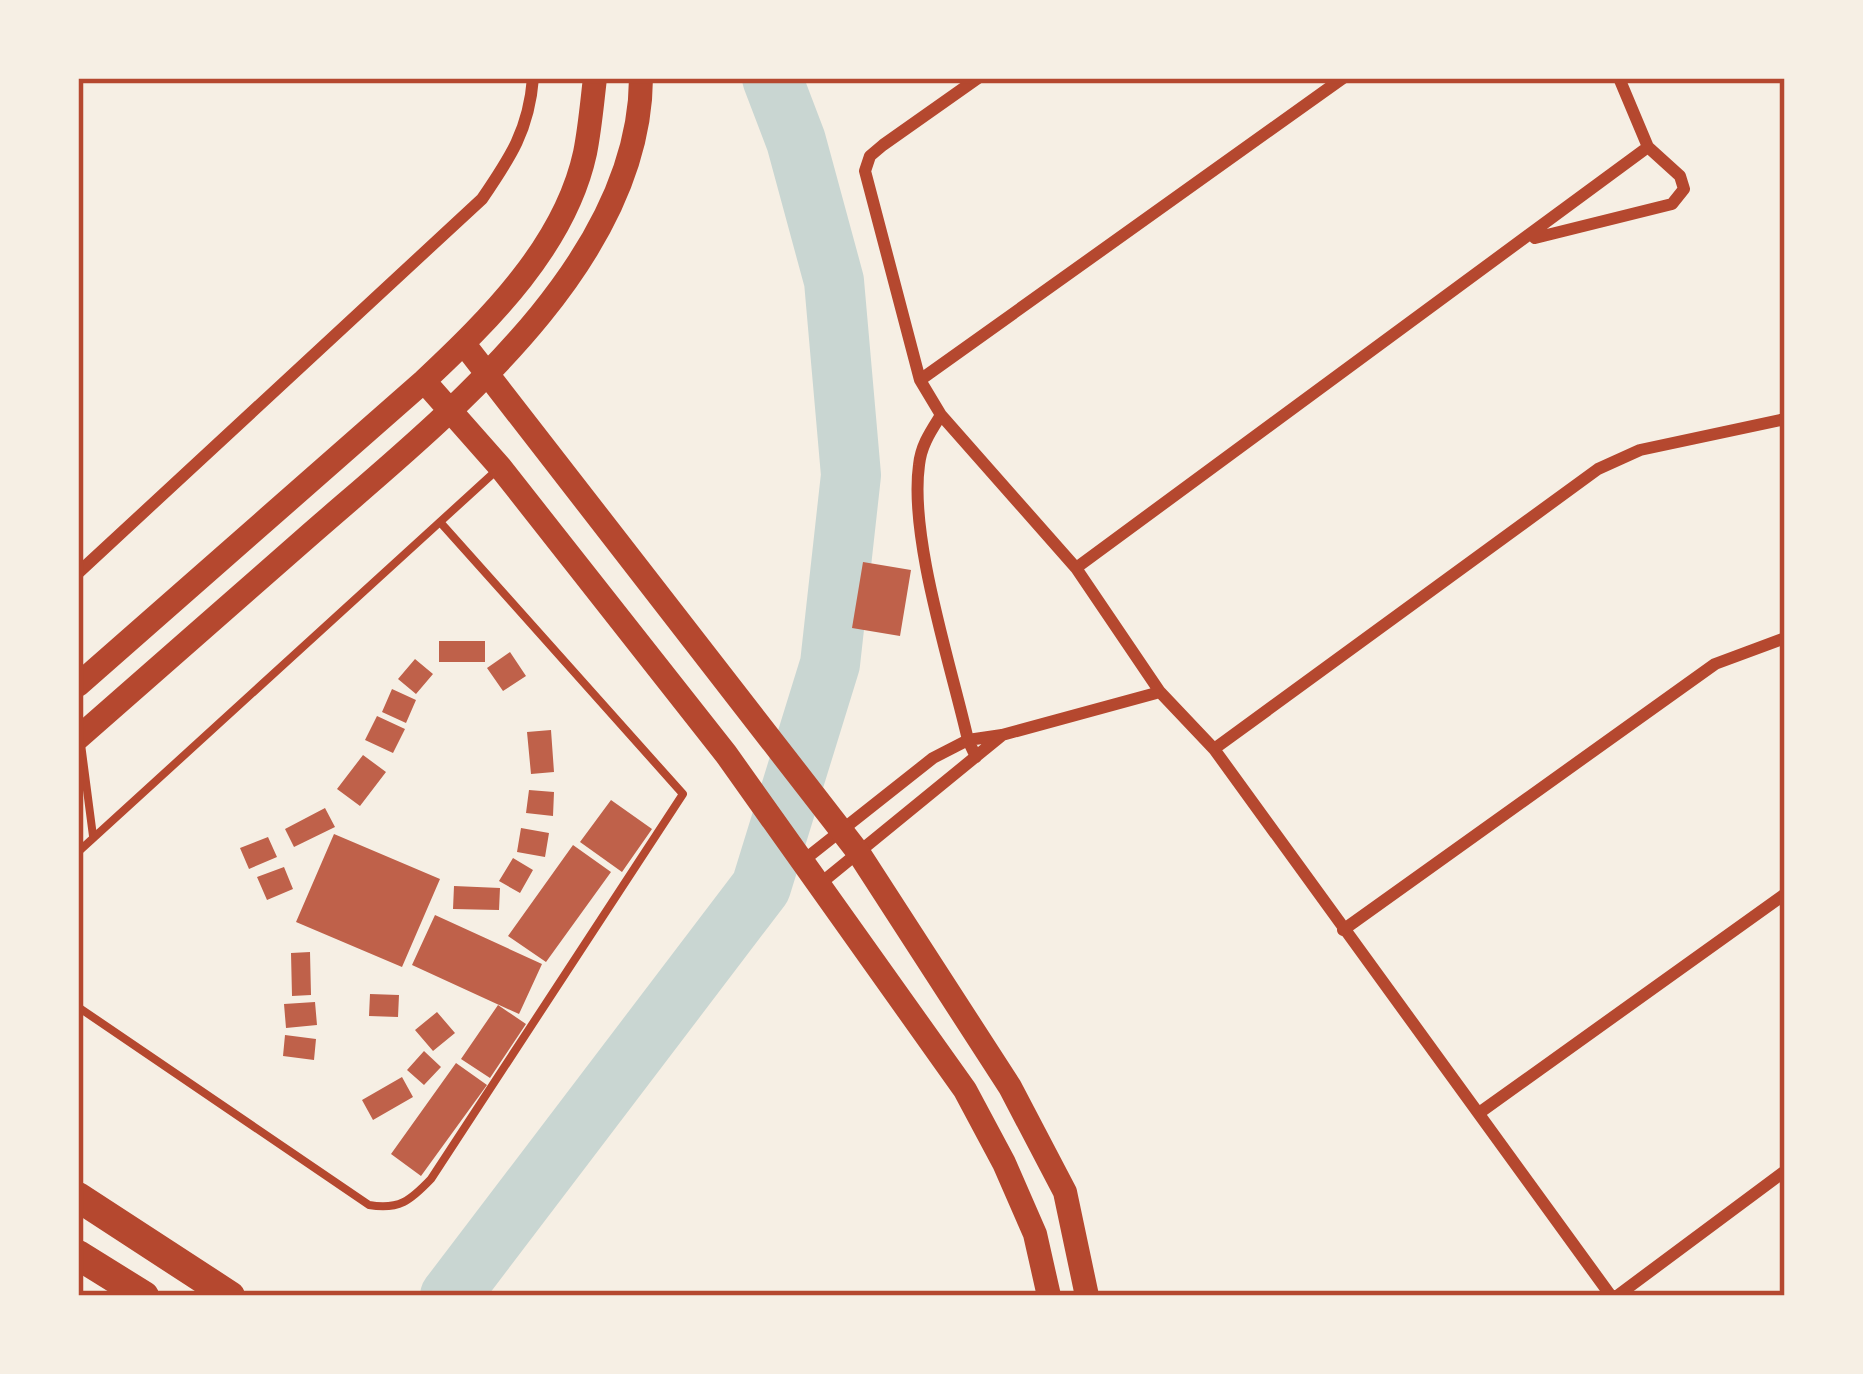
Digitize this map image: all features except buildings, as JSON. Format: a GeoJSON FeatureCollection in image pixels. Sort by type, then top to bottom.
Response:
{"type":"FeatureCollection","features":[{"type":"Feature","properties":{"kind":"highway"},"geometry":{"type":"LineString","coordinates":[[78,1197],[230,1296]]}},
{"type":"Feature","properties":{"kind":"highway"},"geometry":{"type":"LineString","coordinates":[[78,1255],[144,1296]]}},
{"type":"Feature","properties":{"kind":"main road"},"geometry":{"type":"LineString","coordinates":[[78,685],[464,344],[542,250],[568,203],[584,155],[595,78]]}},
{"type":"Feature","properties":{"kind":"main road"},"geometry":{"type":"LineString","coordinates":[[79,737],[489,373],[572,272],[625,176],[640,108],[641,78]]}},
{"type":"Feature","properties":{"kind":"main road"},"geometry":{"type":"LineString","coordinates":[[464,344],[858,852],[1010,1087],[1065,1192],[1088,1296]]}},
{"type":"Feature","properties":{"kind":"main road"},"geometry":{"type":"LineString","coordinates":[[424,381],[500,467],[726,754],[965,1090],[1035,1234],[1049,1296]]}},
{"type":"Feature","properties":{"kind":"street"},"geometry":{"type":"LineString","coordinates":[[78,573],[482,199],[517,148],[533,78]]}},
{"type":"Feature","properties":{"kind":"street"},"geometry":{"type":"LineString","coordinates":[[978,78],[870,156],[866,171],[920,380],[941,415],[1076,568],[1160,692],[1214,749],[1614,1296],[1785,1171]]}},
{"type":"Feature","properties":{"kind":"street"},"geometry":{"type":"LineString","coordinates":[[920,380],[1343,78]]}},
{"type":"Feature","properties":{"kind":"street"},"geometry":{"type":"LineString","coordinates":[[1526,240],[1672,204],[1680,198],[1681,176],[1648,147],[1619,78]]}},
{"type":"Feature","properties":{"kind":"street"},"geometry":{"type":"LineString","coordinates":[[1076,568],[1648,147]]}},
{"type":"Feature","properties":{"kind":"street"},"geometry":{"type":"LineString","coordinates":[[941,415],[926,439],[918,492],[923,544],[976,758]]}},
{"type":"Feature","properties":{"kind":"street"},"geometry":{"type":"LineString","coordinates":[[1214,749],[1598,469],[1640,450],[1785,419]]}},
{"type":"Feature","properties":{"kind":"street"},"geometry":{"type":"LineString","coordinates":[[1343,929],[1715,664],[1785,638]]}},
{"type":"Feature","properties":{"kind":"street"},"geometry":{"type":"LineString","coordinates":[[800,855],[835,822],[968,740],[1160,692]]}},
{"type":"Feature","properties":{"kind":"street"},"geometry":{"type":"LineString","coordinates":[[821,883],[1002,735]]}},
{"type":"Feature","properties":{"kind":"street"},"geometry":{"type":"LineString","coordinates":[[1479,1113],[1785,894]]}},
{"type":"Feature","properties":{"kind":"lane"},"geometry":{"type":"LineString","coordinates":[[78,852],[500,467]]}},
{"type":"Feature","properties":{"kind":"lane"},"geometry":{"type":"LineString","coordinates":[[78,1007],[369,1205],[393,1209],[410,1201],[431,1179],[683,794],[440,521]]}},
{"type":"Feature","properties":{"kind":"lane"},"geometry":{"type":"LineString","coordinates":[[79,737],[94,837]]}},
{"type":"Feature","properties":{"kind":"waterway"},"geometry":{"type":"LineString","coordinates":[[450,1296],[761,887],[830,664],[851,475],[834,281],[796,141],[772,78]]}}]}
